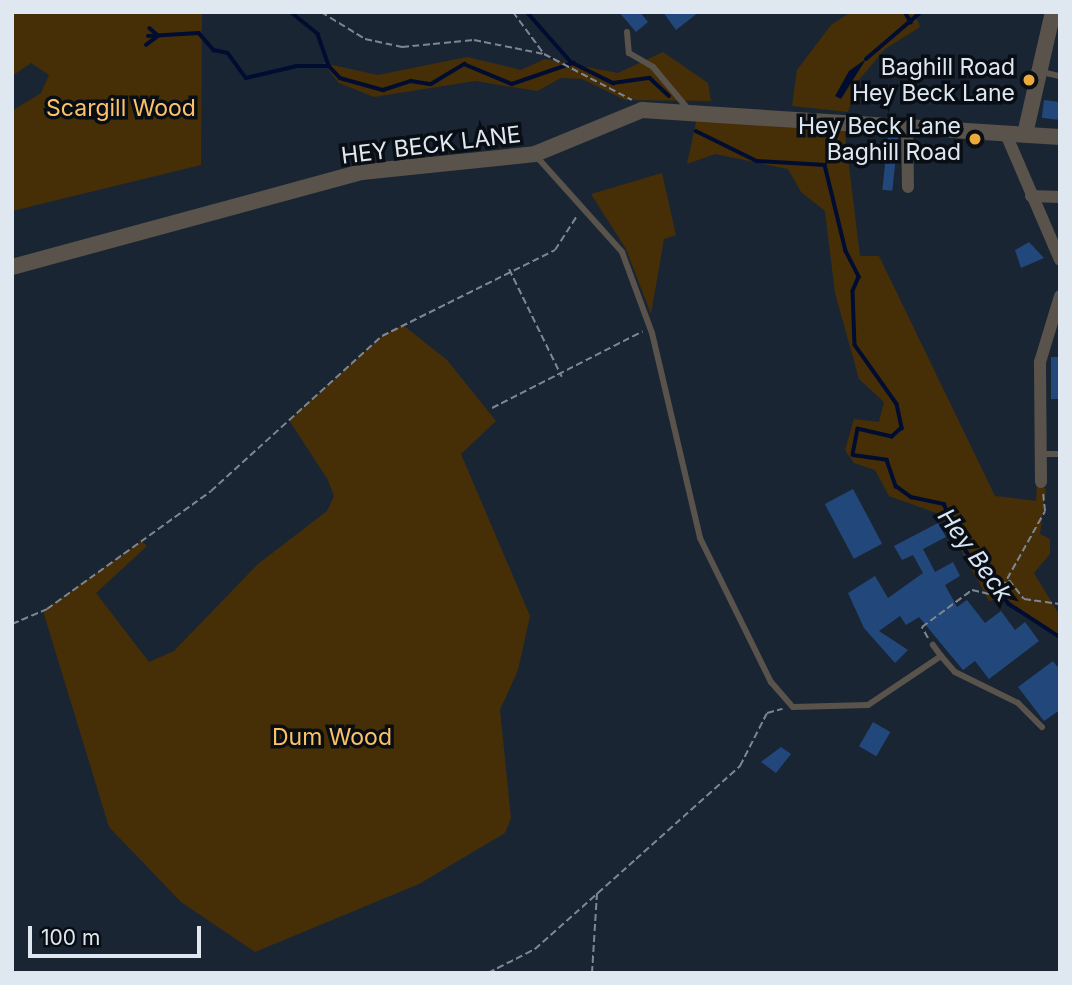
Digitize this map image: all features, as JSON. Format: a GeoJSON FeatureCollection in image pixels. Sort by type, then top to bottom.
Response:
{"type":"FeatureCollection","features":[{"type":"Feature","properties":{"kind":"street"},"geometry":{"type":"LineString","coordinates":[[1025,134],[1053,12]]}},
{"type":"Feature","properties":{"kind":"street","name":"HEY BECK LANE"},"geometry":{"type":"LineString","coordinates":[[12,267],[362,172],[535,154],[642,110],[690,110],[907,124],[1060,137]]}},
{"type":"Feature","properties":{"kind":"street"},"geometry":{"type":"LineString","coordinates":[[907,124],[908,187]]}},
{"type":"Feature","properties":{"kind":"street"},"geometry":{"type":"LineString","coordinates":[[1005,132],[1060,260]]}},
{"type":"Feature","properties":{"kind":"street"},"geometry":{"type":"LineString","coordinates":[[1031,195],[1060,197]]}},
{"type":"Feature","properties":{"kind":"street"},"geometry":{"type":"LineString","coordinates":[[1041,482],[1040,362],[1059,299]]}},
{"type":"Feature","properties":{"kind":"lane"},"geometry":{"type":"LineString","coordinates":[[627,32],[629,53],[653,67],[690,110]]}},
{"type":"Feature","properties":{"kind":"lane"},"geometry":{"type":"LineString","coordinates":[[1040,72],[1060,76]]}},
{"type":"Feature","properties":{"kind":"lane"},"geometry":{"type":"LineString","coordinates":[[535,154],[574,204],[622,252],[650,327],[700,538],[771,682],[793,707],[868,705],[941,656]]}},
{"type":"Feature","properties":{"kind":"lane"},"geometry":{"type":"LineString","coordinates":[[1041,454],[1060,454]]}},
{"type":"Feature","properties":{"kind":"lane"},"geometry":{"type":"LineString","coordinates":[[933,645],[955,672],[1000,691],[1042,727]]}},
{"type":"Feature","properties":{"kind":"path"},"geometry":{"type":"LineString","coordinates":[[321,12],[365,39],[402,47],[474,40],[544,54],[566,61],[642,110]]}},
{"type":"Feature","properties":{"kind":"path"},"geometry":{"type":"LineString","coordinates":[[513,12],[544,54]]}},
{"type":"Feature","properties":{"kind":"path"},"geometry":{"type":"LineString","coordinates":[[12,624],[47,609],[211,491],[382,336],[509,268],[555,250],[577,219],[574,204]]}},
{"type":"Feature","properties":{"kind":"path"},"geometry":{"type":"LineString","coordinates":[[509,268],[562,377]]}},
{"type":"Feature","properties":{"kind":"path"},"geometry":{"type":"LineString","coordinates":[[492,408],[562,377],[650,327]]}},
{"type":"Feature","properties":{"kind":"path"},"geometry":{"type":"LineString","coordinates":[[933,645],[922,627],[972,590],[993,595],[1008,579],[1045,511],[1041,482]]}},
{"type":"Feature","properties":{"kind":"path"},"geometry":{"type":"LineString","coordinates":[[1008,579],[1024,599],[1060,604]]}},
{"type":"Feature","properties":{"kind":"path"},"geometry":{"type":"LineString","coordinates":[[488,973],[535,948],[740,766],[767,713],[793,707]]}},
{"type":"Feature","properties":{"kind":"path"},"geometry":{"type":"LineString","coordinates":[[592,973],[597,893]]}},
{"type":"Feature","properties":{"kind":"green space","name":"Scargill Wood"},"geometry":{"type":"Polygon","coordinates":[[[12,12],[202,12],[201,165],[12,211],[12,111],[41,93],[49,75],[31,63],[12,76],[12,12]]]}},
{"type":"Feature","properties":{"kind":"green space"},"geometry":{"type":"Polygon","coordinates":[[[851,12],[914,12],[920,27],[885,49],[858,81],[848,112],[792,106],[797,70],[831,25],[851,12]]]}},
{"type":"Feature","properties":{"kind":"green space"},"geometry":{"type":"Polygon","coordinates":[[[663,52],[708,83],[711,101],[625,100],[582,79],[561,78],[537,91],[475,81],[374,97],[339,83],[323,63],[378,75],[467,57],[521,70],[545,59],[618,73],[663,52]]]}},
{"type":"Feature","properties":{"kind":"green space"},"geometry":{"type":"Polygon","coordinates":[[[697,118],[844,126],[860,256],[879,256],[995,496],[1036,501],[1037,483],[1046,489],[1040,534],[1050,539],[1050,554],[1034,573],[1060,616],[1060,637],[1004,598],[989,601],[942,515],[889,496],[875,470],[854,463],[845,450],[854,419],[879,422],[884,402],[859,379],[835,293],[825,211],[801,192],[788,169],[715,154],[687,164],[697,118]]]}},
{"type":"Feature","properties":{"kind":"green space"},"geometry":{"type":"Polygon","coordinates":[[[662,173],[676,235],[664,239],[651,314],[626,249],[591,194],[662,173]]]}},
{"type":"Feature","properties":{"kind":"green space","name":"Dum Wood"},"geometry":{"type":"Polygon","coordinates":[[[403,325],[447,360],[496,421],[461,454],[530,616],[518,670],[500,710],[511,818],[505,833],[419,884],[255,952],[181,902],[109,827],[43,611],[141,541],[147,546],[96,593],[149,662],[174,651],[258,564],[327,511],[334,496],[328,480],[289,420],[382,336],[403,325]]]}},
{"type":"Feature","properties":{"kind":"water"},"geometry":{"type":"Polygon","coordinates":[[[866,59],[841,99],[835,96],[849,71],[866,59]]]}},
{"type":"Feature","properties":{"kind":"building"},"geometry":{"type":"Polygon","coordinates":[[[619,12],[640,12],[648,22],[636,32],[619,12]]]}},
{"type":"Feature","properties":{"kind":"building"},"geometry":{"type":"Polygon","coordinates":[[[663,12],[699,12],[676,30],[663,12]]]}},
{"type":"Feature","properties":{"kind":"building"},"geometry":{"type":"Polygon","coordinates":[[[1044,100],[1060,102],[1058,120],[1042,118],[1044,100]]]}},
{"type":"Feature","properties":{"kind":"building"},"geometry":{"type":"Polygon","coordinates":[[[888,136],[898,137],[892,191],[882,190],[888,136]]]}},
{"type":"Feature","properties":{"kind":"building"},"geometry":{"type":"Polygon","coordinates":[[[1029,242],[1044,258],[1021,268],[1015,250],[1029,242]]]}},
{"type":"Feature","properties":{"kind":"building"},"geometry":{"type":"Polygon","coordinates":[[[1051,357],[1060,357],[1060,399],[1051,399],[1051,357]]]}},
{"type":"Feature","properties":{"kind":"building"},"geometry":{"type":"Polygon","coordinates":[[[853,489],[882,544],[854,559],[825,504],[853,489]]]}},
{"type":"Feature","properties":{"kind":"building"},"geometry":{"type":"Polygon","coordinates":[[[938,523],[946,537],[923,549],[935,572],[953,562],[960,576],[945,585],[957,607],[967,600],[985,623],[1001,611],[1015,630],[1025,622],[1039,641],[989,679],[975,661],[963,670],[919,617],[906,625],[900,616],[879,631],[908,650],[895,663],[864,628],[848,593],[875,576],[888,598],[923,573],[913,555],[902,560],[894,546],[938,523]]]}},
{"type":"Feature","properties":{"kind":"building"},"geometry":{"type":"Polygon","coordinates":[[[1053,661],[1060,670],[1060,710],[1044,721],[1018,687],[1053,661]]]}},
{"type":"Feature","properties":{"kind":"building"},"geometry":{"type":"Polygon","coordinates":[[[873,722],[890,732],[876,756],[859,746],[873,722]]]}},
{"type":"Feature","properties":{"kind":"building"},"geometry":{"type":"Polygon","coordinates":[[[781,747],[791,754],[776,773],[761,762],[781,747]]]}},
{"type":"Feature","properties":{"kind":"waterway"},"geometry":{"type":"LineString","coordinates":[[291,12],[318,34],[329,66]]}},
{"type":"Feature","properties":{"kind":"waterway"},"geometry":{"type":"LineString","coordinates":[[527,12],[572,63]]}},
{"type":"Feature","properties":{"kind":"waterway"},"geometry":{"type":"LineString","coordinates":[[905,12],[911,22]]}},
{"type":"Feature","properties":{"kind":"waterway"},"geometry":{"type":"LineString","coordinates":[[866,59],[921,12]]}},
{"type":"Feature","properties":{"kind":"waterway"},"geometry":{"type":"LineString","coordinates":[[146,45],[158,36],[150,29]]}},
{"type":"Feature","properties":{"kind":"waterway"},"geometry":{"type":"LineString","coordinates":[[148,36],[199,33],[214,50],[228,53],[246,78],[297,66],[329,66],[340,78],[383,90],[411,81],[431,84],[464,64],[512,84],[573,63],[613,83],[650,78],[669,96]]}},
{"type":"Feature","properties":{"kind":"waterway","name":"Hey Beck"},"geometry":{"type":"LineString","coordinates":[[696,131],[757,161],[825,165],[846,251],[859,277],[853,291],[855,345],[897,404],[902,428],[892,437],[858,429],[853,455],[887,460],[896,486],[911,497],[944,504],[966,551],[1009,604],[1060,637]]}},
{"type":"Feature","properties":{"kind":"waterway"},"geometry":{"type":"LineString","coordinates":[[12,970],[15,973]]}},
{"type":"Feature","properties":{"kind":"place","name":"Baghill Road Hey Beck Lane"},"geometry":{"type":"Point","coordinates":[1029,80]}},
{"type":"Feature","properties":{"kind":"place","name":"Hey Beck Lane Baghill Road"},"geometry":{"type":"Point","coordinates":[975,139]}}]}
